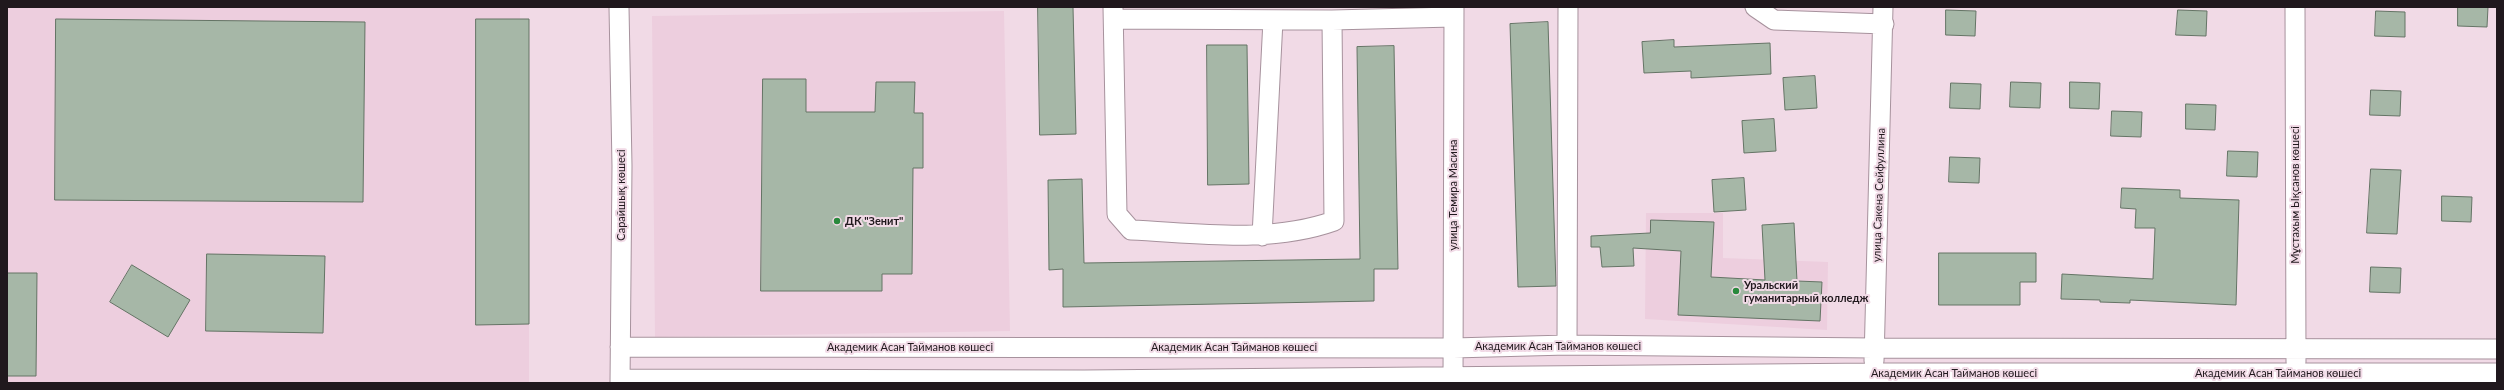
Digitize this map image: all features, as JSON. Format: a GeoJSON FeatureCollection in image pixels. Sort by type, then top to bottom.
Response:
{"type":"FeatureCollection","features":[{"type":"Feature","properties":{"kind":"street","name":"Сарайшық көшесі"},"geometry":{"type":"LineString","coordinates":[[619,7],[622,166],[620,381]]}},
{"type":"Feature","properties":{"kind":"street"},"geometry":{"type":"LineString","coordinates":[[1567,345],[1568,7]]}},
{"type":"Feature","properties":{"kind":"street"},"geometry":{"type":"LineString","coordinates":[[1755,7],[1774,20],[1883,16]]}},
{"type":"Feature","properties":{"kind":"street","name":"Мұстахым Ықсанов көшесі"},"geometry":{"type":"LineString","coordinates":[[2295,7],[2296,378]]}},
{"type":"Feature","properties":{"kind":"street"},"geometry":{"type":"LineString","coordinates":[[1332,20],[1334,221],[1310,230],[1262,236],[1131,230],[1117,214],[1113,13],[1273,20],[1332,20],[1454,12]]}},
{"type":"Feature","properties":{"kind":"street","name":"улица Темира Масина"},"geometry":{"type":"LineString","coordinates":[[1453,380],[1454,12]]}},
{"type":"Feature","properties":{"kind":"street","name":"улица Сакена Сейфуллина"},"geometry":{"type":"LineString","coordinates":[[1874,378],[1883,16]]}},
{"type":"Feature","properties":{"kind":"street"},"geometry":{"type":"LineString","coordinates":[[1262,236],[1273,20]]}},
{"type":"Feature","properties":{"kind":"street","name":"Академик Асан Тайманов көшесі"},"geometry":{"type":"LineString","coordinates":[[620,347],[1453,348],[1567,345],[1874,348],[2497,349]]}},
{"type":"Feature","properties":{"kind":"street","name":"Академик Асан Тайманов көшесі"},"geometry":{"type":"LineString","coordinates":[[620,381],[2442,378],[2497,373]]}},
{"type":"Feature","properties":{"kind":"shaded area"},"geometry":{"type":"Polygon","coordinates":[[[7,7],[520,7],[520,19],[529,19],[529,383],[7,383],[7,7]]]}},
{"type":"Feature","properties":{"kind":"shaded area"},"geometry":{"type":"Polygon","coordinates":[[[1004,11],[1010,331],[655,337],[652,16],[1004,11]]]}},
{"type":"Feature","properties":{"kind":"shaded area","name":"Уральский гуманитарный колледж"},"geometry":{"type":"Polygon","coordinates":[[[1646,213],[1723,213],[1723,258],[1828,262],[1827,330],[1645,319],[1646,213]]]}},
{"type":"Feature","properties":{"kind":"building"},"geometry":{"type":"Polygon","coordinates":[[[1038,7],[1073,7],[1076,134],[1040,135],[1038,7]]]}},
{"type":"Feature","properties":{"kind":"building"},"geometry":{"type":"Polygon","coordinates":[[[2458,7],[2488,7],[2487,27],[2458,26],[2458,7]]]}},
{"type":"Feature","properties":{"kind":"building"},"geometry":{"type":"Polygon","coordinates":[[[1946,10],[1976,11],[1975,36],[1946,35],[1946,10]]]}},
{"type":"Feature","properties":{"kind":"building"},"geometry":{"type":"Polygon","coordinates":[[[2178,10],[2207,11],[2206,36],[2176,35],[2178,10]]]}},
{"type":"Feature","properties":{"kind":"building"},"geometry":{"type":"Polygon","coordinates":[[[2376,11],[2405,12],[2405,37],[2375,36],[2376,11]]]}},
{"type":"Feature","properties":{"kind":"building"},"geometry":{"type":"Polygon","coordinates":[[[56,19],[365,22],[363,202],[55,200],[56,19]]]}},
{"type":"Feature","properties":{"kind":"building"},"geometry":{"type":"Polygon","coordinates":[[[476,19],[529,19],[529,324],[476,325],[476,19]]]}},
{"type":"Feature","properties":{"kind":"building"},"geometry":{"type":"Polygon","coordinates":[[[1548,22],[1556,286],[1518,287],[1510,24],[1548,22]]]}},
{"type":"Feature","properties":{"kind":"building"},"geometry":{"type":"Polygon","coordinates":[[[1674,40],[1674,47],[1770,43],[1771,74],[1691,78],[1691,71],[1644,73],[1642,42],[1674,40]]]}},
{"type":"Feature","properties":{"kind":"building"},"geometry":{"type":"Polygon","coordinates":[[[1207,45],[1247,45],[1249,184],[1208,185],[1207,45]]]}},
{"type":"Feature","properties":{"kind":"building"},"geometry":{"type":"Polygon","coordinates":[[[1394,46],[1398,269],[1374,269],[1374,301],[1063,307],[1063,269],[1049,270],[1048,180],[1082,179],[1084,263],[1360,259],[1357,47],[1394,46]]]}},
{"type":"Feature","properties":{"kind":"building"},"geometry":{"type":"Polygon","coordinates":[[[1815,76],[1817,108],[1785,110],[1783,78],[1815,76]]]}},
{"type":"Feature","properties":{"kind":"building","name":"ДК \"Зенит\""},"geometry":{"type":"Polygon","coordinates":[[[763,79],[806,79],[806,112],[875,112],[876,82],[915,82],[914,113],[923,113],[923,168],[913,168],[912,274],[882,274],[882,291],[761,291],[763,79]]]}},
{"type":"Feature","properties":{"kind":"building"},"geometry":{"type":"Polygon","coordinates":[[[2011,82],[2041,83],[2040,108],[2010,107],[2011,82]]]}},
{"type":"Feature","properties":{"kind":"building"},"geometry":{"type":"Polygon","coordinates":[[[2070,82],[2100,83],[2099,109],[2070,108],[2070,82]]]}},
{"type":"Feature","properties":{"kind":"building"},"geometry":{"type":"Polygon","coordinates":[[[1951,83],[1981,84],[1980,109],[1950,108],[1951,83]]]}},
{"type":"Feature","properties":{"kind":"building"},"geometry":{"type":"Polygon","coordinates":[[[2371,90],[2401,91],[2400,116],[2370,115],[2371,90]]]}},
{"type":"Feature","properties":{"kind":"building"},"geometry":{"type":"Polygon","coordinates":[[[2186,104],[2216,105],[2215,130],[2186,129],[2186,104]]]}},
{"type":"Feature","properties":{"kind":"building"},"geometry":{"type":"Polygon","coordinates":[[[2112,111],[2142,112],[2141,137],[2111,136],[2112,111]]]}},
{"type":"Feature","properties":{"kind":"building"},"geometry":{"type":"Polygon","coordinates":[[[1774,119],[1776,151],[1744,153],[1742,121],[1774,119]]]}},
{"type":"Feature","properties":{"kind":"building"},"geometry":{"type":"Polygon","coordinates":[[[2228,151],[2258,152],[2257,177],[2227,176],[2228,151]]]}},
{"type":"Feature","properties":{"kind":"building"},"geometry":{"type":"Polygon","coordinates":[[[1950,157],[1980,158],[1979,183],[1949,182],[1950,157]]]}},
{"type":"Feature","properties":{"kind":"building"},"geometry":{"type":"Polygon","coordinates":[[[2371,169],[2401,170],[2397,234],[2367,233],[2371,169]]]}},
{"type":"Feature","properties":{"kind":"building"},"geometry":{"type":"Polygon","coordinates":[[[1744,178],[1746,210],[1714,212],[1712,180],[1744,178]]]}},
{"type":"Feature","properties":{"kind":"building"},"geometry":{"type":"Polygon","coordinates":[[[2122,188],[2180,190],[2180,198],[2239,200],[2236,305],[2130,300],[2130,303],[2100,302],[2100,300],[2061,299],[2062,274],[2153,279],[2155,228],[2135,228],[2136,209],[2121,208],[2122,188]]]}},
{"type":"Feature","properties":{"kind":"building"},"geometry":{"type":"Polygon","coordinates":[[[2442,196],[2472,197],[2471,222],[2442,221],[2442,196]]]}},
{"type":"Feature","properties":{"kind":"building"},"geometry":{"type":"Polygon","coordinates":[[[1651,220],[1714,222],[1711,277],[1765,280],[1762,225],[1794,223],[1797,281],[1822,282],[1820,321],[1678,315],[1681,251],[1633,248],[1634,266],[1602,267],[1600,247],[1591,247],[1591,236],[1650,233],[1651,220]]]}},
{"type":"Feature","properties":{"kind":"building"},"geometry":{"type":"Polygon","coordinates":[[[1939,253],[2036,253],[2036,282],[2020,282],[2020,305],[1939,305],[1939,253]]]}},
{"type":"Feature","properties":{"kind":"building"},"geometry":{"type":"Polygon","coordinates":[[[207,254],[325,256],[323,333],[206,331],[207,254]]]}},
{"type":"Feature","properties":{"kind":"building"},"geometry":{"type":"Polygon","coordinates":[[[132,265],[190,300],[168,337],[110,302],[132,265]]]}},
{"type":"Feature","properties":{"kind":"building"},"geometry":{"type":"Polygon","coordinates":[[[2371,267],[2401,268],[2400,293],[2370,292],[2371,267]]]}},
{"type":"Feature","properties":{"kind":"building"},"geometry":{"type":"Polygon","coordinates":[[[7,273],[37,273],[36,376],[7,376],[7,273]]]}},
{"type":"Feature","properties":{"kind":"place","name":"ДК \"Зенит\""},"geometry":{"type":"Point","coordinates":[837,221]}},
{"type":"Feature","properties":{"kind":"place","name":"Уральский гуманитарный колледж"},"geometry":{"type":"Point","coordinates":[1736,291]}}]}
